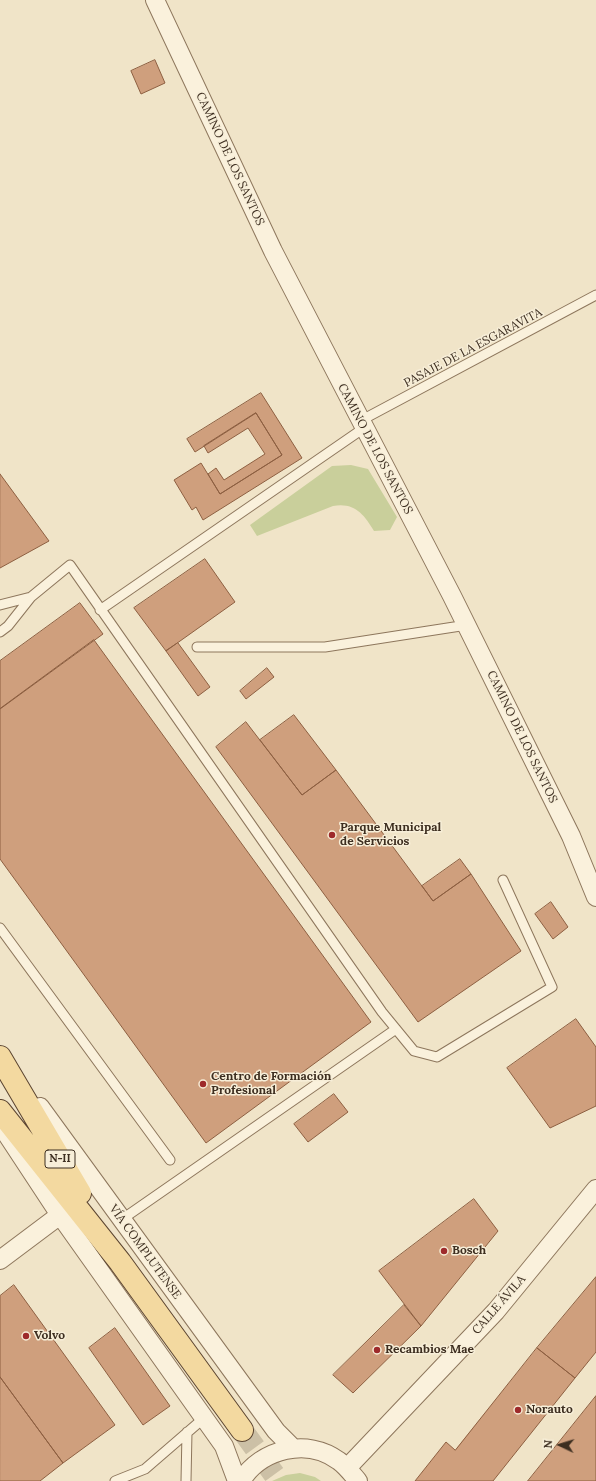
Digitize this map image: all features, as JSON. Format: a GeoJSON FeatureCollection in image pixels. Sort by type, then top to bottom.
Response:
{"type":"FeatureCollection","features":[{"type":"Feature","properties":{"kind":"main road","name":"VÍA COMPLUTENSE"},"geometry":{"type":"LineString","coordinates":[[0,1057],[120,1262]]}},
{"type":"Feature","properties":{"kind":"main road","name":"VÍA COMPLUTENSE"},"geometry":{"type":"LineString","coordinates":[[0,1111],[120,1262],[242,1430]]}},
{"type":"Feature","properties":{"kind":"street","name":"CAMINO DE LOS SANTOS"},"geometry":{"type":"LineString","coordinates":[[155,0],[272,251],[467,625],[571,836],[596,897]]}},
{"type":"Feature","properties":{"kind":"street","name":"VÍA COMPLUTENSE"},"geometry":{"type":"LineString","coordinates":[[0,1052],[121,1220],[276,1430],[293,1448]]}},
{"type":"Feature","properties":{"kind":"street","name":"N-II"},"geometry":{"type":"LineString","coordinates":[[0,1124],[60,1216],[224,1446],[237,1481]]}},
{"type":"Feature","properties":{"kind":"street","name":"CALLE ÁVILA"},"geometry":{"type":"LineString","coordinates":[[352,1474],[496,1311],[596,1189]]}},
{"type":"Feature","properties":{"kind":"street"},"geometry":{"type":"LineString","coordinates":[[0,1260],[60,1216]]}},
{"type":"Feature","properties":{"kind":"street"},"geometry":{"type":"LineString","coordinates":[[241,1481],[255,1464],[267,1456],[279,1451],[293,1448],[310,1449],[328,1454],[352,1474]]}},
{"type":"Feature","properties":{"kind":"lane","name":"PASAJE DE LA ESGARAVITA"},"geometry":{"type":"LineString","coordinates":[[100,610],[362,425],[596,296]]}},
{"type":"Feature","properties":{"kind":"lane"},"geometry":{"type":"LineString","coordinates":[[0,632],[8,626],[31,597],[70,565],[100,610],[396,1029],[414,1051],[437,1057],[552,987],[503,880]]}},
{"type":"Feature","properties":{"kind":"lane"},"geometry":{"type":"LineString","coordinates":[[0,604],[31,597]]}},
{"type":"Feature","properties":{"kind":"lane"},"geometry":{"type":"LineString","coordinates":[[197,647],[325,647],[467,625]]}},
{"type":"Feature","properties":{"kind":"lane"},"geometry":{"type":"LineString","coordinates":[[0,928],[170,1160]]}},
{"type":"Feature","properties":{"kind":"lane"},"geometry":{"type":"LineString","coordinates":[[121,1220],[396,1029]]}},
{"type":"Feature","properties":{"kind":"lane"},"geometry":{"type":"LineString","coordinates":[[115,1481],[144,1469],[204,1418]]}},
{"type":"Feature","properties":{"kind":"lane"},"geometry":{"type":"LineString","coordinates":[[186,1481],[187,1432]]}},
{"type":"Feature","properties":{"kind":"green space"},"geometry":{"type":"Polygon","coordinates":[[[351,465],[368,469],[397,517],[390,530],[374,531],[366,519],[358,511],[347,506],[340,505],[333,506],[257,536],[250,525],[332,466],[351,465]]]}},
{"type":"Feature","properties":{"kind":"green space"},"geometry":{"type":"Polygon","coordinates":[[[300,1473],[315,1477],[321,1481],[272,1481],[286,1475],[300,1473]]]}},
{"type":"Feature","properties":{"kind":"building"},"geometry":{"type":"Polygon","coordinates":[[[155,60],[165,83],[141,94],[131,71],[155,60]]]}},
{"type":"Feature","properties":{"kind":"building"},"geometry":{"type":"Polygon","coordinates":[[[261,393],[302,458],[203,520],[196,507],[192,510],[174,480],[201,463],[220,494],[282,455],[256,413],[195,452],[187,439],[261,393]]]}},
{"type":"Feature","properties":{"kind":"building"},"geometry":{"type":"Polygon","coordinates":[[[256,413],[282,455],[220,494],[208,474],[216,468],[224,480],[265,454],[248,428],[208,453],[204,446],[256,413]]]}},
{"type":"Feature","properties":{"kind":"building"},"geometry":{"type":"Polygon","coordinates":[[[0,474],[49,541],[0,568],[0,474]]]}},
{"type":"Feature","properties":{"kind":"building"},"geometry":{"type":"Polygon","coordinates":[[[205,559],[235,602],[166,651],[134,608],[205,559]]]}},
{"type":"Feature","properties":{"kind":"building"},"geometry":{"type":"Polygon","coordinates":[[[80,603],[103,634],[0,709],[0,661],[80,603]]]}},
{"type":"Feature","properties":{"kind":"building"},"geometry":{"type":"Polygon","coordinates":[[[94,640],[371,1022],[206,1143],[0,859],[0,709],[94,640]]]}},
{"type":"Feature","properties":{"kind":"building"},"geometry":{"type":"Polygon","coordinates":[[[178,643],[210,687],[198,696],[166,651],[178,643]]]}},
{"type":"Feature","properties":{"kind":"building"},"geometry":{"type":"Polygon","coordinates":[[[267,668],[274,677],[246,699],[240,691],[267,668]]]}},
{"type":"Feature","properties":{"kind":"building"},"geometry":{"type":"Polygon","coordinates":[[[294,715],[336,770],[302,795],[260,740],[294,715]]]}},
{"type":"Feature","properties":{"kind":"building","name":"Parque Municipal de Servicios"},"geometry":{"type":"Polygon","coordinates":[[[246,722],[302,795],[336,770],[433,901],[471,874],[521,951],[418,1022],[216,747],[246,722]]]}},
{"type":"Feature","properties":{"kind":"building"},"geometry":{"type":"Polygon","coordinates":[[[460,859],[471,874],[433,901],[422,886],[460,859]]]}},
{"type":"Feature","properties":{"kind":"building"},"geometry":{"type":"Polygon","coordinates":[[[551,902],[568,927],[553,939],[535,914],[551,902]]]}},
{"type":"Feature","properties":{"kind":"building"},"geometry":{"type":"Polygon","coordinates":[[[576,1019],[596,1047],[596,1106],[550,1128],[507,1068],[576,1019]]]}},
{"type":"Feature","properties":{"kind":"building"},"geometry":{"type":"Polygon","coordinates":[[[334,1094],[348,1112],[308,1142],[294,1124],[334,1094]]]}},
{"type":"Feature","properties":{"kind":"building","name":"Bosch"},"geometry":{"type":"Polygon","coordinates":[[[474,1199],[498,1231],[421,1326],[379,1271],[474,1199]]]}},
{"type":"Feature","properties":{"kind":"building"},"geometry":{"type":"Polygon","coordinates":[[[596,1277],[596,1352],[575,1378],[537,1348],[596,1277]]]}},
{"type":"Feature","properties":{"kind":"building","name":"Volvo"},"geometry":{"type":"Polygon","coordinates":[[[14,1285],[115,1425],[63,1463],[0,1377],[0,1296],[14,1285]]]}},
{"type":"Feature","properties":{"kind":"building","name":"Recambios Mae"},"geometry":{"type":"Polygon","coordinates":[[[404,1305],[421,1326],[353,1393],[333,1375],[404,1305]]]}},
{"type":"Feature","properties":{"kind":"building"},"geometry":{"type":"Polygon","coordinates":[[[115,1328],[170,1406],[143,1425],[89,1348],[115,1328]]]}},
{"type":"Feature","properties":{"kind":"building","name":"Norauto"},"geometry":{"type":"Polygon","coordinates":[[[537,1348],[575,1378],[493,1481],[415,1481],[446,1442],[455,1450],[537,1348]]]}},
{"type":"Feature","properties":{"kind":"building"},"geometry":{"type":"Polygon","coordinates":[[[0,1377],[63,1463],[40,1481],[0,1481],[0,1377]]]}},
{"type":"Feature","properties":{"kind":"building"},"geometry":{"type":"Polygon","coordinates":[[[596,1396],[596,1481],[528,1481],[596,1396]]]}},
{"type":"Feature","properties":{"kind":"tunnel"},"geometry":{"type":"LineString","coordinates":[[242,1430],[279,1481]]}},
{"type":"Feature","properties":{"kind":"place","name":"Parque Municipal de Servicios"},"geometry":{"type":"Point","coordinates":[332,835]}},
{"type":"Feature","properties":{"kind":"place","name":"Centro de Formación Profesional"},"geometry":{"type":"Point","coordinates":[203,1084]}},
{"type":"Feature","properties":{"kind":"place","name":"Bosch"},"geometry":{"type":"Point","coordinates":[444,1251]}},
{"type":"Feature","properties":{"kind":"place","name":"Volvo"},"geometry":{"type":"Point","coordinates":[26,1336]}},
{"type":"Feature","properties":{"kind":"place","name":"Recambios Mae"},"geometry":{"type":"Point","coordinates":[377,1350]}},
{"type":"Feature","properties":{"kind":"place","name":"Norauto"},"geometry":{"type":"Point","coordinates":[518,1410]}}]}
